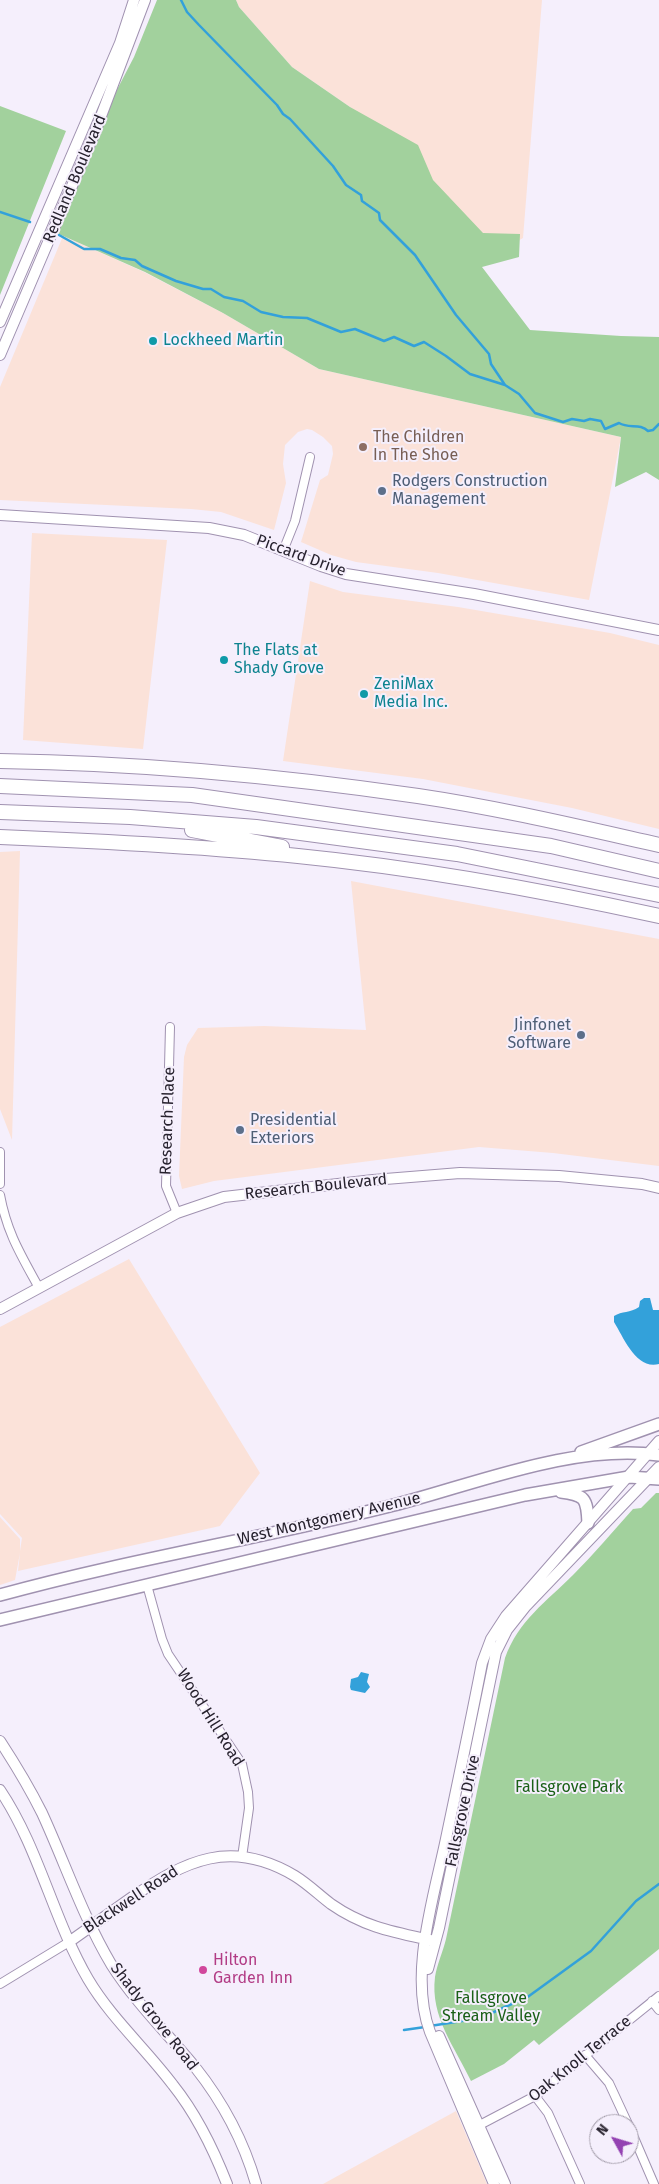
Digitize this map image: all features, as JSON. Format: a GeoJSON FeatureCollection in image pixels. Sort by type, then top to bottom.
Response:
{"type":"FeatureCollection","features":[{"type":"Feature","properties":{"kind":"highway"},"geometry":{"type":"LineString","coordinates":[[0,761],[90,762],[306,782],[420,796],[659,845]]}},
{"type":"Feature","properties":{"kind":"highway"},"geometry":{"type":"LineString","coordinates":[[0,786],[192,795],[552,846],[659,872]]}},
{"type":"Feature","properties":{"kind":"highway"},"geometry":{"type":"LineString","coordinates":[[0,812],[130,817],[256,827],[457,854],[659,896]]}},
{"type":"Feature","properties":{"kind":"highway"},"geometry":{"type":"LineString","coordinates":[[130,817],[382,867]]}},
{"type":"Feature","properties":{"kind":"highway"},"geometry":{"type":"LineString","coordinates":[[0,837],[152,844],[298,856],[575,897],[659,916]]}},
{"type":"Feature","properties":{"kind":"main road"},"geometry":{"type":"LineString","coordinates":[[560,1459],[659,1424]]}},
{"type":"Feature","properties":{"kind":"main road","name":"West Montgomery Avenue"},"geometry":{"type":"LineString","coordinates":[[0,1595],[68,1576],[386,1507],[560,1459],[626,1453],[654,1454]]}},
{"type":"Feature","properties":{"kind":"main road"},"geometry":{"type":"LineString","coordinates":[[549,1491],[629,1477],[653,1479]]}},
{"type":"Feature","properties":{"kind":"main road"},"geometry":{"type":"LineString","coordinates":[[549,1491],[578,1494],[587,1506],[588,1522]]}},
{"type":"Feature","properties":{"kind":"main road","name":"West Montgomery Avenue"},"geometry":{"type":"LineString","coordinates":[[0,1620],[525,1495],[549,1491]]}},
{"type":"Feature","properties":{"kind":"street","name":"Redland Boulevard"},"geometry":{"type":"LineString","coordinates":[[0,322],[120,43],[134,0]]}},
{"type":"Feature","properties":{"kind":"street","name":"Redland Boulevard"},"geometry":{"type":"LineString","coordinates":[[0,355],[95,132],[145,0]]}},
{"type":"Feature","properties":{"kind":"street"},"geometry":{"type":"LineString","coordinates":[[283,551],[294,521],[310,457]]}},
{"type":"Feature","properties":{"kind":"street","name":"Piccard Drive"},"geometry":{"type":"LineString","coordinates":[[0,516],[209,528],[244,535],[346,574],[493,598],[659,630]]}},
{"type":"Feature","properties":{"kind":"street","name":"Research Place"},"geometry":{"type":"LineString","coordinates":[[170,1026],[166,1186],[177,1213]]}},
{"type":"Feature","properties":{"kind":"street"},"geometry":{"type":"LineString","coordinates":[[0,1152],[0,1184]]}},
{"type":"Feature","properties":{"kind":"street","name":"Research Boulevard"},"geometry":{"type":"LineString","coordinates":[[0,1309],[191,1206],[224,1197],[373,1180],[460,1173],[559,1176],[642,1184],[659,1188]]}},
{"type":"Feature","properties":{"kind":"street"},"geometry":{"type":"LineString","coordinates":[[0,1195],[4,1219],[13,1241],[39,1288]]}},
{"type":"Feature","properties":{"kind":"street","name":"Fallsgrove Drive"},"geometry":{"type":"LineString","coordinates":[[494,2184],[475,2128],[431,2026],[427,1983],[430,1940],[482,1663],[492,1638],[506,1616],[629,1477],[654,1454],[659,1441]]}},
{"type":"Feature","properties":{"kind":"street","name":"Fallsgrove Drive"},"geometry":{"type":"LineString","coordinates":[[430,1940],[496,1652],[507,1630],[526,1606],[653,1479],[659,1467]]}},
{"type":"Feature","properties":{"kind":"street","name":"Wood Hill Road"},"geometry":{"type":"LineString","coordinates":[[147,1585],[168,1654],[242,1764],[248,1792],[249,1808],[242,1857]]}},
{"type":"Feature","properties":{"kind":"street","name":"Shady Grove Road"},"geometry":{"type":"LineString","coordinates":[[0,1741],[41,1811],[91,1926],[112,1965],[135,1998],[195,2067],[221,2104],[239,2140],[256,2184]]}},
{"type":"Feature","properties":{"kind":"street","name":"Shady Grove Road"},"geometry":{"type":"LineString","coordinates":[[0,1790],[22,1830],[69,1942],[89,1980],[114,2015],[173,2084],[197,2118],[214,2151],[227,2184]]}},
{"type":"Feature","properties":{"kind":"street","name":"Blackwell Road"},"geometry":{"type":"LineString","coordinates":[[0,1984],[69,1942],[164,1875],[192,1862],[231,1856],[252,1858],[296,1876],[332,1904],[373,1927],[430,1940]]}},
{"type":"Feature","properties":{"kind":"street"},"geometry":{"type":"LineString","coordinates":[[656,1998],[659,2010]]}},
{"type":"Feature","properties":{"kind":"street","name":"Oak Knoll Terrace"},"geometry":{"type":"LineString","coordinates":[[475,2128],[535,2096],[656,1998]]}},
{"type":"Feature","properties":{"kind":"street"},"geometry":{"type":"LineString","coordinates":[[586,2055],[609,2083],[624,2114]]}},
{"type":"Feature","properties":{"kind":"street"},"geometry":{"type":"LineString","coordinates":[[535,2096],[548,2113],[580,2184]]}},
{"type":"Feature","properties":{"kind":"street","name":"Fallsgrove Drive"},"geometry":{"type":"LineString","coordinates":[[475,2128],[505,2184]]}},
{"type":"Feature","properties":{"kind":"street"},"geometry":{"type":"LineString","coordinates":[[639,2149],[654,2184]]}},
{"type":"Feature","properties":{"kind":"shaded area"},"geometry":{"type":"Polygon","coordinates":[[[236,0],[542,0],[523,238],[511,245],[471,245],[403,151],[350,107],[292,67],[239,7],[236,0]]]}},
{"type":"Feature","properties":{"kind":"shaded area"},"geometry":{"type":"Polygon","coordinates":[[[63,236],[144,272],[223,313],[319,369],[621,437],[589,600],[438,573],[356,562],[331,555],[301,542],[320,480],[328,475],[333,454],[332,446],[323,437],[307,429],[298,432],[285,445],[283,464],[286,483],[274,530],[221,512],[0,500],[0,387],[63,236]]]}},
{"type":"Feature","properties":{"kind":"shaded area"},"geometry":{"type":"Polygon","coordinates":[[[32,533],[167,540],[143,749],[23,740],[32,533]]]}},
{"type":"Feature","properties":{"kind":"shaded area"},"geometry":{"type":"Polygon","coordinates":[[[310,581],[343,592],[458,607],[610,633],[659,645],[659,829],[572,808],[423,779],[283,761],[310,581]]]}},
{"type":"Feature","properties":{"kind":"shaded area"},"geometry":{"type":"Polygon","coordinates":[[[20,851],[12,1140],[0,1109],[0,852],[20,851]]]}},
{"type":"Feature","properties":{"kind":"shaded area"},"geometry":{"type":"Polygon","coordinates":[[[351,881],[659,939],[659,1166],[553,1153],[479,1147],[214,1181],[182,1189],[179,1176],[184,1057],[187,1045],[198,1028],[264,1026],[366,1030],[351,881]]]}},
{"type":"Feature","properties":{"kind":"shaded area"},"geometry":{"type":"Polygon","coordinates":[[[129,1259],[260,1473],[220,1526],[18,1571],[20,1553],[15,1580],[0,1585],[0,1517],[20,1539],[20,1551],[22,1538],[0,1514],[0,1327],[129,1259]]]}},
{"type":"Feature","properties":{"kind":"shaded area"},"geometry":{"type":"Polygon","coordinates":[[[456,2111],[487,2184],[323,2184],[456,2111]]]}},
{"type":"Feature","properties":{"kind":"green space"},"geometry":{"type":"Polygon","coordinates":[[[157,0],[236,0],[239,7],[292,67],[350,107],[418,145],[433,180],[483,233],[520,234],[519,257],[482,267],[530,330],[659,337],[659,480],[646,472],[615,487],[621,437],[319,369],[223,313],[145,272],[52,231],[95,132],[134,57],[157,0]]]}},
{"type":"Feature","properties":{"kind":"green space"},"geometry":{"type":"Polygon","coordinates":[[[0,106],[66,131],[0,295],[0,106]]]}},
{"type":"Feature","properties":{"kind":"green space","name":"Fallsgrove Park"},"geometry":{"type":"Polygon","coordinates":[[[656,1493],[659,1493],[659,1949],[539,2045],[534,2040],[504,2064],[471,2081],[440,2019],[434,1992],[435,1977],[446,1939],[505,1658],[517,1633],[534,1612],[581,1567],[633,1509],[641,1508],[656,1493]]]}},
{"type":"Feature","properties":{"kind":"water"},"geometry":{"type":"Polygon","coordinates":[[[644,1298],[650,1298],[653,1310],[659,1310],[659,1364],[651,1365],[637,1358],[614,1322],[614,1316],[639,1307],[640,1301],[644,1298]]]}},
{"type":"Feature","properties":{"kind":"water"},"geometry":{"type":"Polygon","coordinates":[[[361,1672],[369,1674],[367,1682],[370,1687],[365,1693],[351,1690],[350,1687],[351,1679],[358,1677],[361,1672]]]}},
{"type":"Feature","properties":{"kind":"waterway"},"geometry":{"type":"LineString","coordinates":[[181,0],[187,12],[277,105],[283,114],[290,119],[333,166],[346,185],[361,195],[362,201],[379,213],[380,220],[415,255],[456,315],[489,354],[491,364],[505,385]]}},
{"type":"Feature","properties":{"kind":"waterway"},"geometry":{"type":"LineString","coordinates":[[0,212],[30,222]]}},
{"type":"Feature","properties":{"kind":"waterway"},"geometry":{"type":"LineString","coordinates":[[59,235],[84,249],[100,249],[121,258],[135,260],[142,266],[176,281],[203,289],[211,289],[224,297],[243,301],[261,312],[283,317],[307,318],[341,332],[355,329],[384,341],[394,337],[414,346],[424,342],[470,374],[505,385],[519,394],[535,413],[563,422],[572,419],[584,421],[590,419],[601,421],[605,429],[619,423],[627,426],[642,427],[648,431],[653,430],[659,424]]}},
{"type":"Feature","properties":{"kind":"waterway"},"geometry":{"type":"LineString","coordinates":[[430,2026],[481,2018],[529,1996],[591,1951],[636,1901],[659,1884]]}},
{"type":"Feature","properties":{"kind":"waterway"},"geometry":{"type":"LineString","coordinates":[[404,2030],[425,2027]]}},
{"type":"Feature","properties":{"kind":"place","name":"Lockheed Martin"},"geometry":{"type":"Point","coordinates":[153,341]}},
{"type":"Feature","properties":{"kind":"place","name":"The Children In The Shoe"},"geometry":{"type":"Point","coordinates":[363,447]}},
{"type":"Feature","properties":{"kind":"place","name":"Rodgers Construction Management"},"geometry":{"type":"Point","coordinates":[382,491]}},
{"type":"Feature","properties":{"kind":"place","name":"The Flats at Shady Grove"},"geometry":{"type":"Point","coordinates":[224,660]}},
{"type":"Feature","properties":{"kind":"place","name":"ZeniMax Media Inc."},"geometry":{"type":"Point","coordinates":[364,694]}},
{"type":"Feature","properties":{"kind":"place","name":"Jinfonet Software"},"geometry":{"type":"Point","coordinates":[581,1035]}},
{"type":"Feature","properties":{"kind":"place","name":"Presidential Exteriors"},"geometry":{"type":"Point","coordinates":[240,1130]}},
{"type":"Feature","properties":{"kind":"place","name":"Hilton Garden Inn"},"geometry":{"type":"Point","coordinates":[203,1970]}},
{"type":"Feature","properties":{"kind":"park label","name":"Fallsgrove Stream Valley"},"geometry":{"type":"Point","coordinates":[491,2008]}}]}
